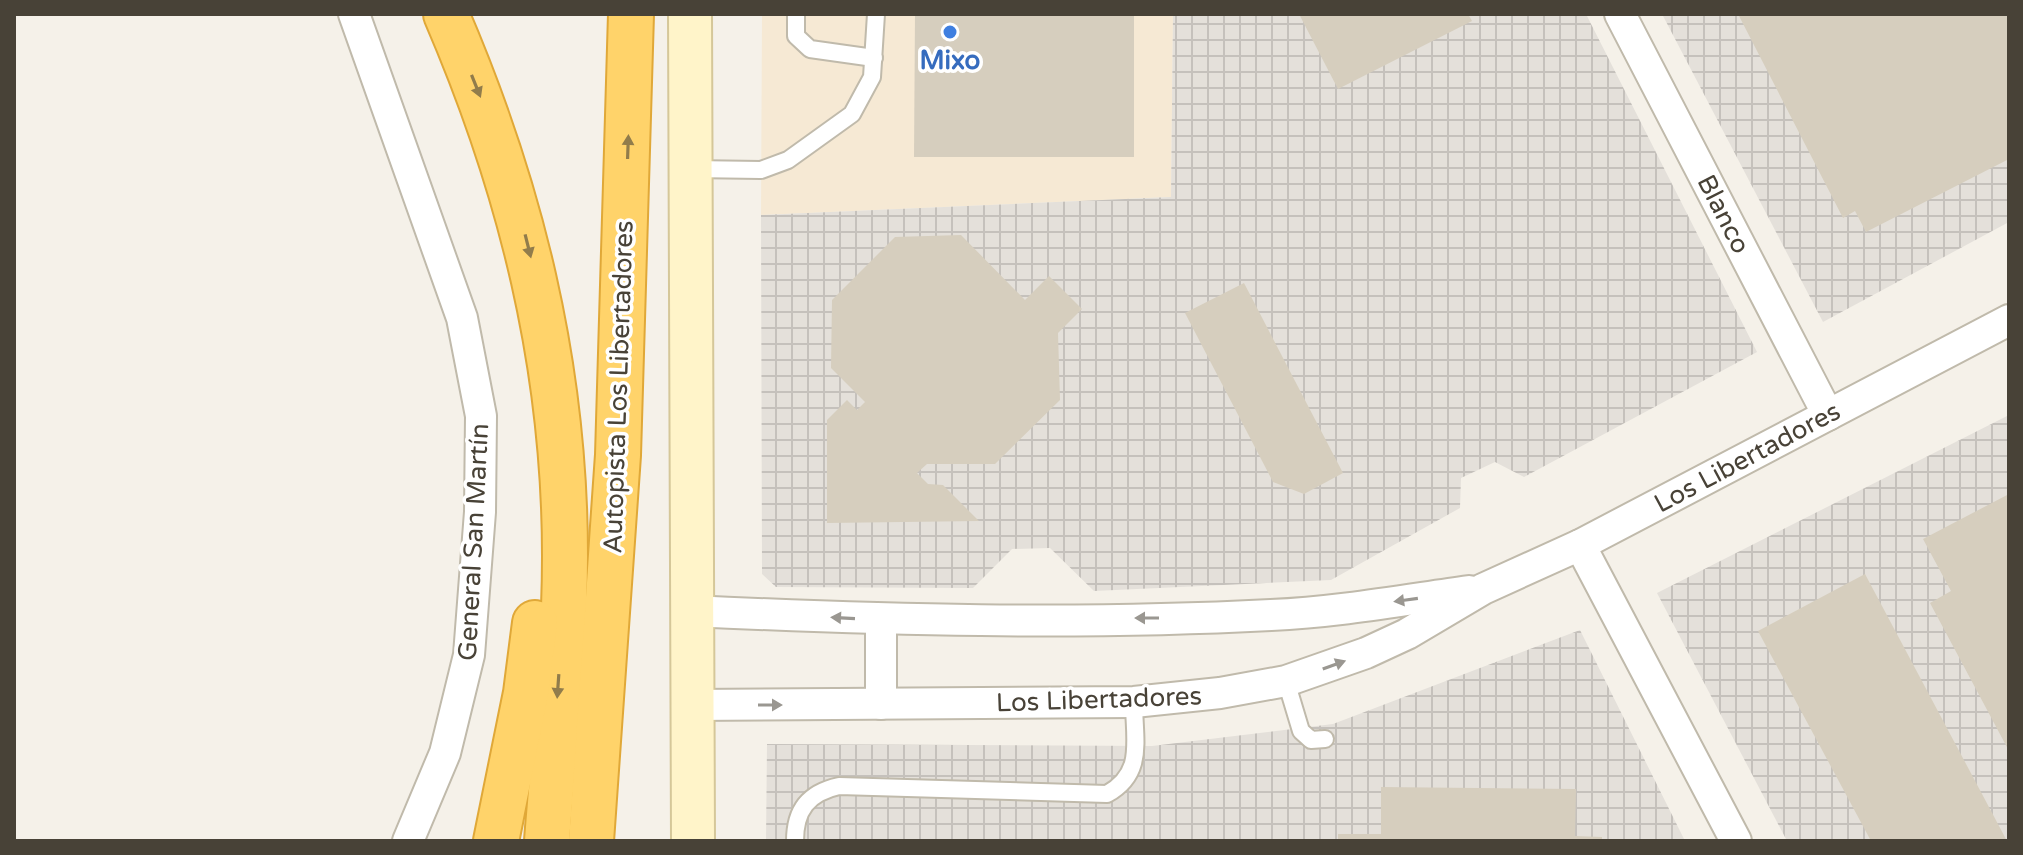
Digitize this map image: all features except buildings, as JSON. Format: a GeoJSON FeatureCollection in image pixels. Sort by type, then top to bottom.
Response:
{"type":"FeatureCollection","features":[{"type":"Feature","properties":{"kind":"highway","name":"Autopista Los Libertadores"},"geometry":{"type":"LineString","coordinates":[[446,14],[507,171],[531,258],[552,363],[563,462],[565,559],[547,841]]}},
{"type":"Feature","properties":{"kind":"highway","name":"Autopista Los Libertadores"},"geometry":{"type":"LineString","coordinates":[[591,841],[618,455],[631,14]]}},
{"type":"Feature","properties":{"kind":"highway","name":"Autopista Los Libertadores"},"geometry":{"type":"LineString","coordinates":[[496,841],[533,649],[547,495],[552,363]]}},
{"type":"Feature","properties":{"kind":"highway","name":"Autopista Los Libertadores"},"geometry":{"type":"LineString","coordinates":[[596,759],[605,841]]}},
{"type":"Feature","properties":{"kind":"street","name":"General San Martín"},"geometry":{"type":"LineString","coordinates":[[354,14],[462,318],[481,416],[480,512],[469,655],[445,753],[408,841]]}},
{"type":"Feature","properties":{"kind":"street"},"geometry":{"type":"LineString","coordinates":[[690,14],[693,841]]}},
{"type":"Feature","properties":{"kind":"street","name":"Blanco"},"geometry":{"type":"LineString","coordinates":[[1620,14],[1828,415]]}},
{"type":"Feature","properties":{"kind":"street","name":"Los Libertadores"},"geometry":{"type":"LineString","coordinates":[[692,705],[1134,702],[1220,693],[1286,681],[1380,646],[1483,589],[1580,545],[2009,320]]}},
{"type":"Feature","properties":{"kind":"street"},"geometry":{"type":"LineString","coordinates":[[1580,545],[1736,841]]}},
{"type":"Feature","properties":{"kind":"street","name":"Los Libertadores"},"geometry":{"type":"LineString","coordinates":[[691,611],[881,619],[1274,615],[1483,589]]}},
{"type":"Feature","properties":{"kind":"street"},"geometry":{"type":"LineString","coordinates":[[881,619],[881,704]]}},
{"type":"Feature","properties":{"kind":"lane"},"geometry":{"type":"LineString","coordinates":[[796,14],[796,36],[810,49],[874,58]]}},
{"type":"Feature","properties":{"kind":"lane"},"geometry":{"type":"LineString","coordinates":[[690,169],[761,170],[788,160],[852,114],[872,77],[876,14]]}},
{"type":"Feature","properties":{"kind":"lane"},"geometry":{"type":"LineString","coordinates":[[1286,681],[1301,731],[1311,740],[1325,739]]}},
{"type":"Feature","properties":{"kind":"lane"},"geometry":{"type":"LineString","coordinates":[[795,841],[795,819],[802,806],[814,795],[839,786],[1107,794],[1128,778],[1134,767],[1134,702]]}},
{"type":"Feature","properties":{"kind":"shaded area"},"geometry":{"type":"Polygon","coordinates":[[[762,14],[1173,14],[1171,197],[761,215],[762,14]]]}},
{"type":"Feature","properties":{"kind":"shaded area"},"geometry":{"type":"Polygon","coordinates":[[[1173,14],[1586,14],[1757,352],[1524,477],[1495,462],[1461,478],[1460,508],[1331,580],[1094,591],[1050,548],[1012,549],[973,588],[776,587],[762,574],[761,215],[1171,197],[1173,14]]]}},
{"type":"Feature","properties":{"kind":"shaded area"},"geometry":{"type":"Polygon","coordinates":[[[1662,14],[2009,14],[2009,222],[1823,322],[1662,14]]]}},
{"type":"Feature","properties":{"kind":"shaded area"},"geometry":{"type":"Polygon","coordinates":[[[2009,415],[2009,841],[1787,841],[1657,593],[2009,415]]]}},
{"type":"Feature","properties":{"kind":"shaded area"},"geometry":{"type":"Polygon","coordinates":[[[1580,630],[1685,841],[766,841],[767,744],[1152,746],[1333,724],[1580,630]]]}},
{"type":"Feature","properties":{"kind":"place","name":"Mixo"},"geometry":{"type":"Point","coordinates":[950,32]}}]}
